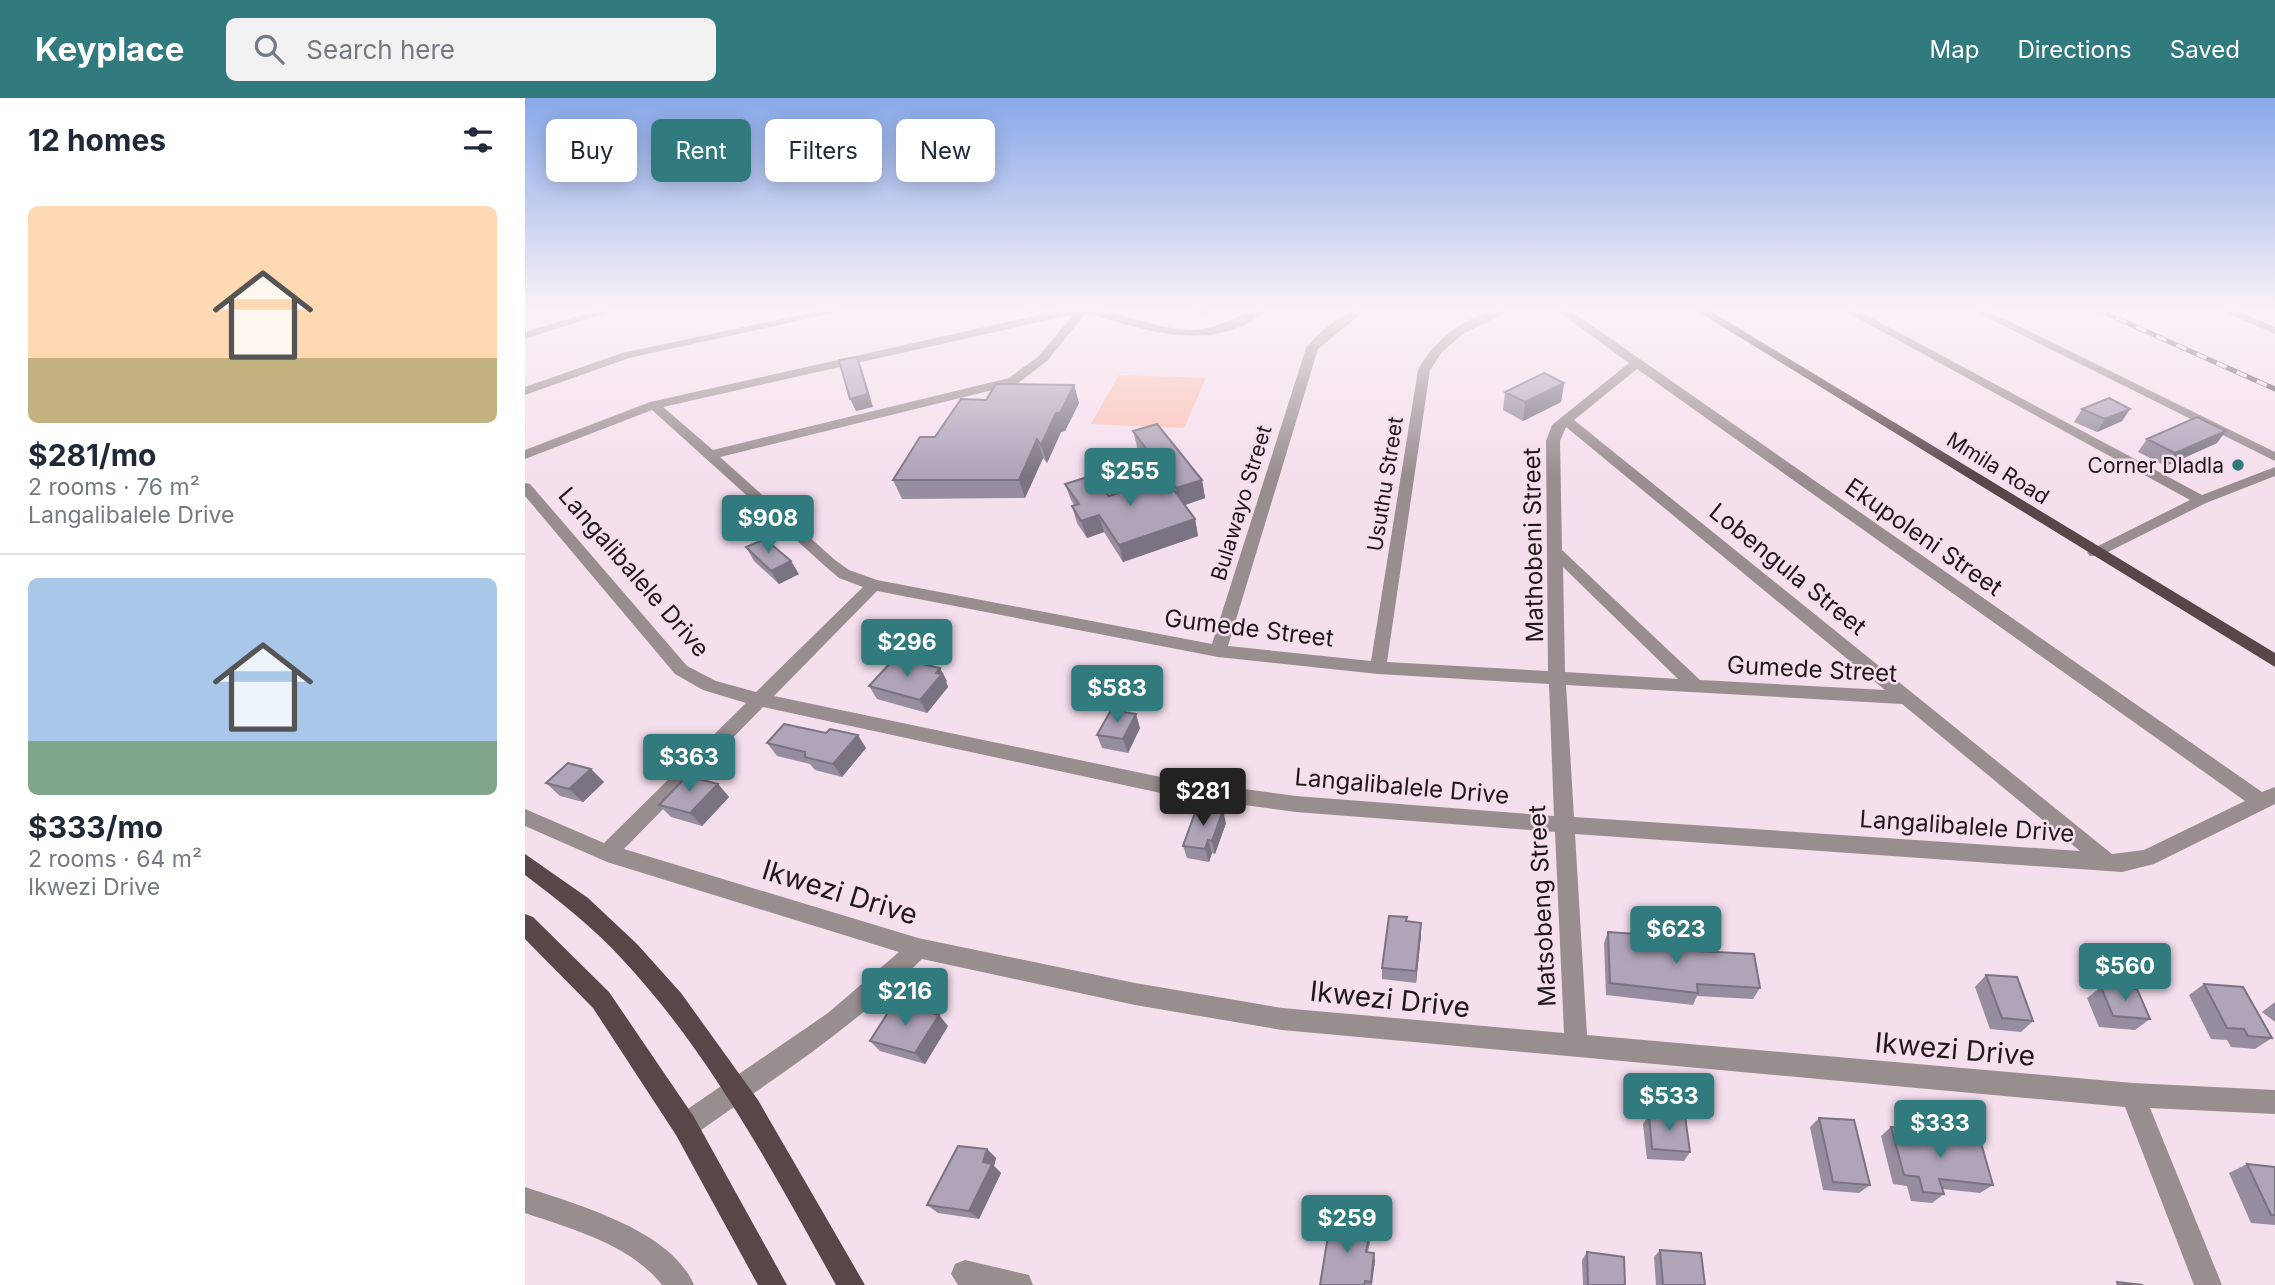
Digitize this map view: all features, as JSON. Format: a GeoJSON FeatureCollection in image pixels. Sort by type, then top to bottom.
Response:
{"type":"FeatureCollection","features":[{"type":"Feature","properties":{"kind":"main road","name":"Mmila Road"},"geometry":{"type":"LineString","coordinates":[[1791,364],[2100,550],[2275,648]]}},
{"type":"Feature","properties":{"kind":"main road","name":"Mmila Road"},"geometry":{"type":"LineString","coordinates":[[1800,364],[2275,661]]}},
{"type":"Feature","properties":{"kind":"main road"},"geometry":{"type":"LineString","coordinates":[[525,863],[564,890],[619,939],[658,980],[738,1088],[851,1285]]}},
{"type":"Feature","properties":{"kind":"main road"},"geometry":{"type":"LineString","coordinates":[[525,924],[601,1000],[685,1126],[773,1285]]}},
{"type":"Feature","properties":{"kind":"street"},"geometry":{"type":"LineString","coordinates":[[525,391],[600,364]]}},
{"type":"Feature","properties":{"kind":"street"},"geometry":{"type":"LineString","coordinates":[[525,455],[654,405],[835,364]]}},
{"type":"Feature","properties":{"kind":"street"},"geometry":{"type":"LineString","coordinates":[[710,455],[1013,381],[1030,372],[1037,364]]}},
{"type":"Feature","properties":{"kind":"street","name":"Bulawayo Street"},"geometry":{"type":"LineString","coordinates":[[1218,651],[1307,364]]}},
{"type":"Feature","properties":{"kind":"street","name":"Usuthu Street"},"geometry":{"type":"LineString","coordinates":[[1378,668],[1426,364]]}},
{"type":"Feature","properties":{"kind":"street","name":"Mathobeni Street"},"geometry":{"type":"LineString","coordinates":[[1557,680],[1553,441],[1557,428],[1635,364]]}},
{"type":"Feature","properties":{"kind":"street","name":"Ekupoleni Street"},"geometry":{"type":"LineString","coordinates":[[1639,364],[2268,799]]}},
{"type":"Feature","properties":{"kind":"street"},"geometry":{"type":"LineString","coordinates":[[1949,364],[2201,500]]}},
{"type":"Feature","properties":{"kind":"street"},"geometry":{"type":"LineString","coordinates":[[2087,364],[2275,457]]}},
{"type":"Feature","properties":{"kind":"street","name":"Gumede Street"},"geometry":{"type":"LineString","coordinates":[[654,405],[830,563],[844,574],[874,585],[1218,651],[1378,668],[1908,698]]}},
{"type":"Feature","properties":{"kind":"street","name":"Lobengula Street"},"geometry":{"type":"LineString","coordinates":[[1566,420],[2109,863]]}},
{"type":"Feature","properties":{"kind":"street"},"geometry":{"type":"LineString","coordinates":[[2100,550],[2201,500],[2275,471]]}},
{"type":"Feature","properties":{"kind":"street","name":"Langalibalele Drive"},"geometry":{"type":"LineString","coordinates":[[525,487],[681,670],[694,680],[713,688],[761,700],[1170,787],[1354,810],[2109,863],[2147,858],[2268,799]]}},
{"type":"Feature","properties":{"kind":"street"},"geometry":{"type":"LineString","coordinates":[[1555,551],[1698,688]]}},
{"type":"Feature","properties":{"kind":"street"},"geometry":{"type":"LineString","coordinates":[[607,853],[874,585]]}},
{"type":"Feature","properties":{"kind":"street","name":"Matsobeng Street"},"geometry":{"type":"LineString","coordinates":[[1557,680],[1576,1044]]}},
{"type":"Feature","properties":{"kind":"street","name":"Ikwezi Drive"},"geometry":{"type":"LineString","coordinates":[[525,817],[607,853],[918,948],[1135,994],[1282,1018],[2133,1096],[2275,1102]]}},
{"type":"Feature","properties":{"kind":"street"},"geometry":{"type":"LineString","coordinates":[[685,1126],[861,1001],[918,948]]}},
{"type":"Feature","properties":{"kind":"street"},"geometry":{"type":"LineString","coordinates":[[2133,1096],[2208,1285]]}},
{"type":"Feature","properties":{"kind":"street"},"geometry":{"type":"LineString","coordinates":[[525,1200],[577,1218],[645,1249],[680,1285]]}},
{"type":"Feature","properties":{"kind":"street"},"geometry":{"type":"LineString","coordinates":[[965,1274],[1019,1285]]}},
{"type":"Feature","properties":{"kind":"shaded area"},"geometry":{"type":"Polygon","coordinates":[[[1119,375],[1206,378],[1184,428],[1091,424],[1119,375]]]}},
{"type":"Feature","properties":{"kind":"building"},"geometry":{"type":"Polygon","coordinates":[[[840,364],[859,364],[868,394],[850,399],[840,364]]]}},
{"type":"Feature","properties":{"kind":"building"},"geometry":{"type":"Polygon","coordinates":[[[1544,373],[1564,383],[1525,402],[1505,392],[1544,373]]]}},
{"type":"Feature","properties":{"kind":"building"},"geometry":{"type":"Polygon","coordinates":[[[996,384],[1074,385],[1060,413],[1056,413],[1041,445],[1037,439],[1019,480],[893,480],[920,437],[935,437],[961,399],[986,400],[996,384]]]}},
{"type":"Feature","properties":{"kind":"building"},"geometry":{"type":"Polygon","coordinates":[[[2109,398],[2130,409],[2105,419],[2082,409],[2109,398]]]}},
{"type":"Feature","properties":{"kind":"building"},"geometry":{"type":"Polygon","coordinates":[[[2197,417],[2226,431],[2175,453],[2147,439],[2197,417]]]}},
{"type":"Feature","properties":{"kind":"building"},"geometry":{"type":"Polygon","coordinates":[[[1157,424],[1202,480],[1176,488],[1133,431],[1157,424]]]}},
{"type":"Feature","properties":{"kind":"building"},"geometry":{"type":"Polygon","coordinates":[[[1094,475],[1109,496],[1165,478],[1195,519],[1119,545],[1099,515],[1081,521],[1072,506],[1079,504],[1065,484],[1094,475]]]}},
{"type":"Feature","properties":{"kind":"building"},"geometry":{"type":"Polygon","coordinates":[[[765,539],[791,561],[771,571],[746,547],[765,539]]]}},
{"type":"Feature","properties":{"kind":"building"},"geometry":{"type":"Polygon","coordinates":[[[905,660],[940,668],[936,673],[942,674],[920,700],[869,686],[891,662],[900,664],[905,660]]]}},
{"type":"Feature","properties":{"kind":"building"},"geometry":{"type":"Polygon","coordinates":[[[1111,710],[1136,714],[1123,739],[1097,735],[1111,710]]]}},
{"type":"Feature","properties":{"kind":"building"},"geometry":{"type":"Polygon","coordinates":[[[784,724],[826,733],[830,729],[858,735],[833,764],[805,757],[805,752],[767,743],[784,724]]]}},
{"type":"Feature","properties":{"kind":"building"},"geometry":{"type":"Polygon","coordinates":[[[568,763],[591,769],[569,789],[546,783],[568,763]]]}},
{"type":"Feature","properties":{"kind":"building"},"geometry":{"type":"Polygon","coordinates":[[[687,776],[718,784],[690,813],[659,805],[687,776]]]}},
{"type":"Feature","properties":{"kind":"building"},"geometry":{"type":"Polygon","coordinates":[[[1197,807],[1223,810],[1212,841],[1208,840],[1205,849],[1183,846],[1197,807]]]}},
{"type":"Feature","properties":{"kind":"building"},"geometry":{"type":"Polygon","coordinates":[[[1389,916],[1407,917],[1406,921],[1421,923],[1416,971],[1382,968],[1389,916]]]}},
{"type":"Feature","properties":{"kind":"building"},"geometry":{"type":"Polygon","coordinates":[[[1608,932],[1650,935],[1650,944],[1677,946],[1677,950],[1754,954],[1760,988],[1697,984],[1698,993],[1610,983],[1608,932]]]}},
{"type":"Feature","properties":{"kind":"building"},"geometry":{"type":"Polygon","coordinates":[[[1986,975],[2017,977],[2033,1021],[2002,1018],[1986,975]]]}},
{"type":"Feature","properties":{"kind":"building"},"geometry":{"type":"Polygon","coordinates":[[[2204,984],[2243,987],[2272,1038],[2248,1036],[2244,1029],[2227,1028],[2204,984]]]}},
{"type":"Feature","properties":{"kind":"building"},"geometry":{"type":"Polygon","coordinates":[[[2101,987],[2137,989],[2150,1019],[2113,1016],[2101,987]]]}},
{"type":"Feature","properties":{"kind":"building"},"geometry":{"type":"Polygon","coordinates":[[[894,1003],[939,1015],[915,1053],[870,1041],[894,1003]]]}},
{"type":"Feature","properties":{"kind":"building"},"geometry":{"type":"Polygon","coordinates":[[[1649,1114],[1685,1116],[1690,1152],[1652,1149],[1649,1114]]]}},
{"type":"Feature","properties":{"kind":"building"},"geometry":{"type":"Polygon","coordinates":[[[1819,1118],[1854,1120],[1870,1185],[1833,1182],[1819,1118]]]}},
{"type":"Feature","properties":{"kind":"building"},"geometry":{"type":"Polygon","coordinates":[[[1891,1127],[1926,1130],[1928,1137],[1981,1143],[1993,1185],[1939,1179],[1944,1194],[1923,1192],[1919,1177],[1904,1175],[1891,1127]]]}},
{"type":"Feature","properties":{"kind":"building"},"geometry":{"type":"Polygon","coordinates":[[[958,1146],[987,1149],[983,1162],[992,1164],[969,1211],[927,1205],[958,1146]]]}},
{"type":"Feature","properties":{"kind":"building"},"geometry":{"type":"Polygon","coordinates":[[[2247,1164],[2275,1167],[2275,1215],[2271,1215],[2247,1164]]]}},
{"type":"Feature","properties":{"kind":"building"},"geometry":{"type":"Polygon","coordinates":[[[1331,1217],[1361,1221],[1359,1235],[1369,1236],[1366,1252],[1374,1253],[1371,1282],[1365,1281],[1364,1285],[1320,1285],[1331,1217]]]}},
{"type":"Feature","properties":{"kind":"building"},"geometry":{"type":"Polygon","coordinates":[[[1660,1250],[1701,1253],[1705,1285],[1663,1285],[1660,1250]]]}},
{"type":"Feature","properties":{"kind":"building"},"geometry":{"type":"Polygon","coordinates":[[[1587,1252],[1624,1257],[1625,1285],[1588,1285],[1587,1252]]]}},
{"type":"Feature","properties":{"kind":"building"},"geometry":{"type":"Polygon","coordinates":[[[2117,1282],[2143,1285],[2118,1285],[2117,1282]]]}},
{"type":"Feature","properties":{"kind":"railway"},"geometry":{"type":"LineString","coordinates":[[2220,364],[2275,389]]}},
{"type":"Feature","properties":{"kind":"place","name":"Corner Dladla"},"geometry":{"type":"Point","coordinates":[2238,465]}}]}
